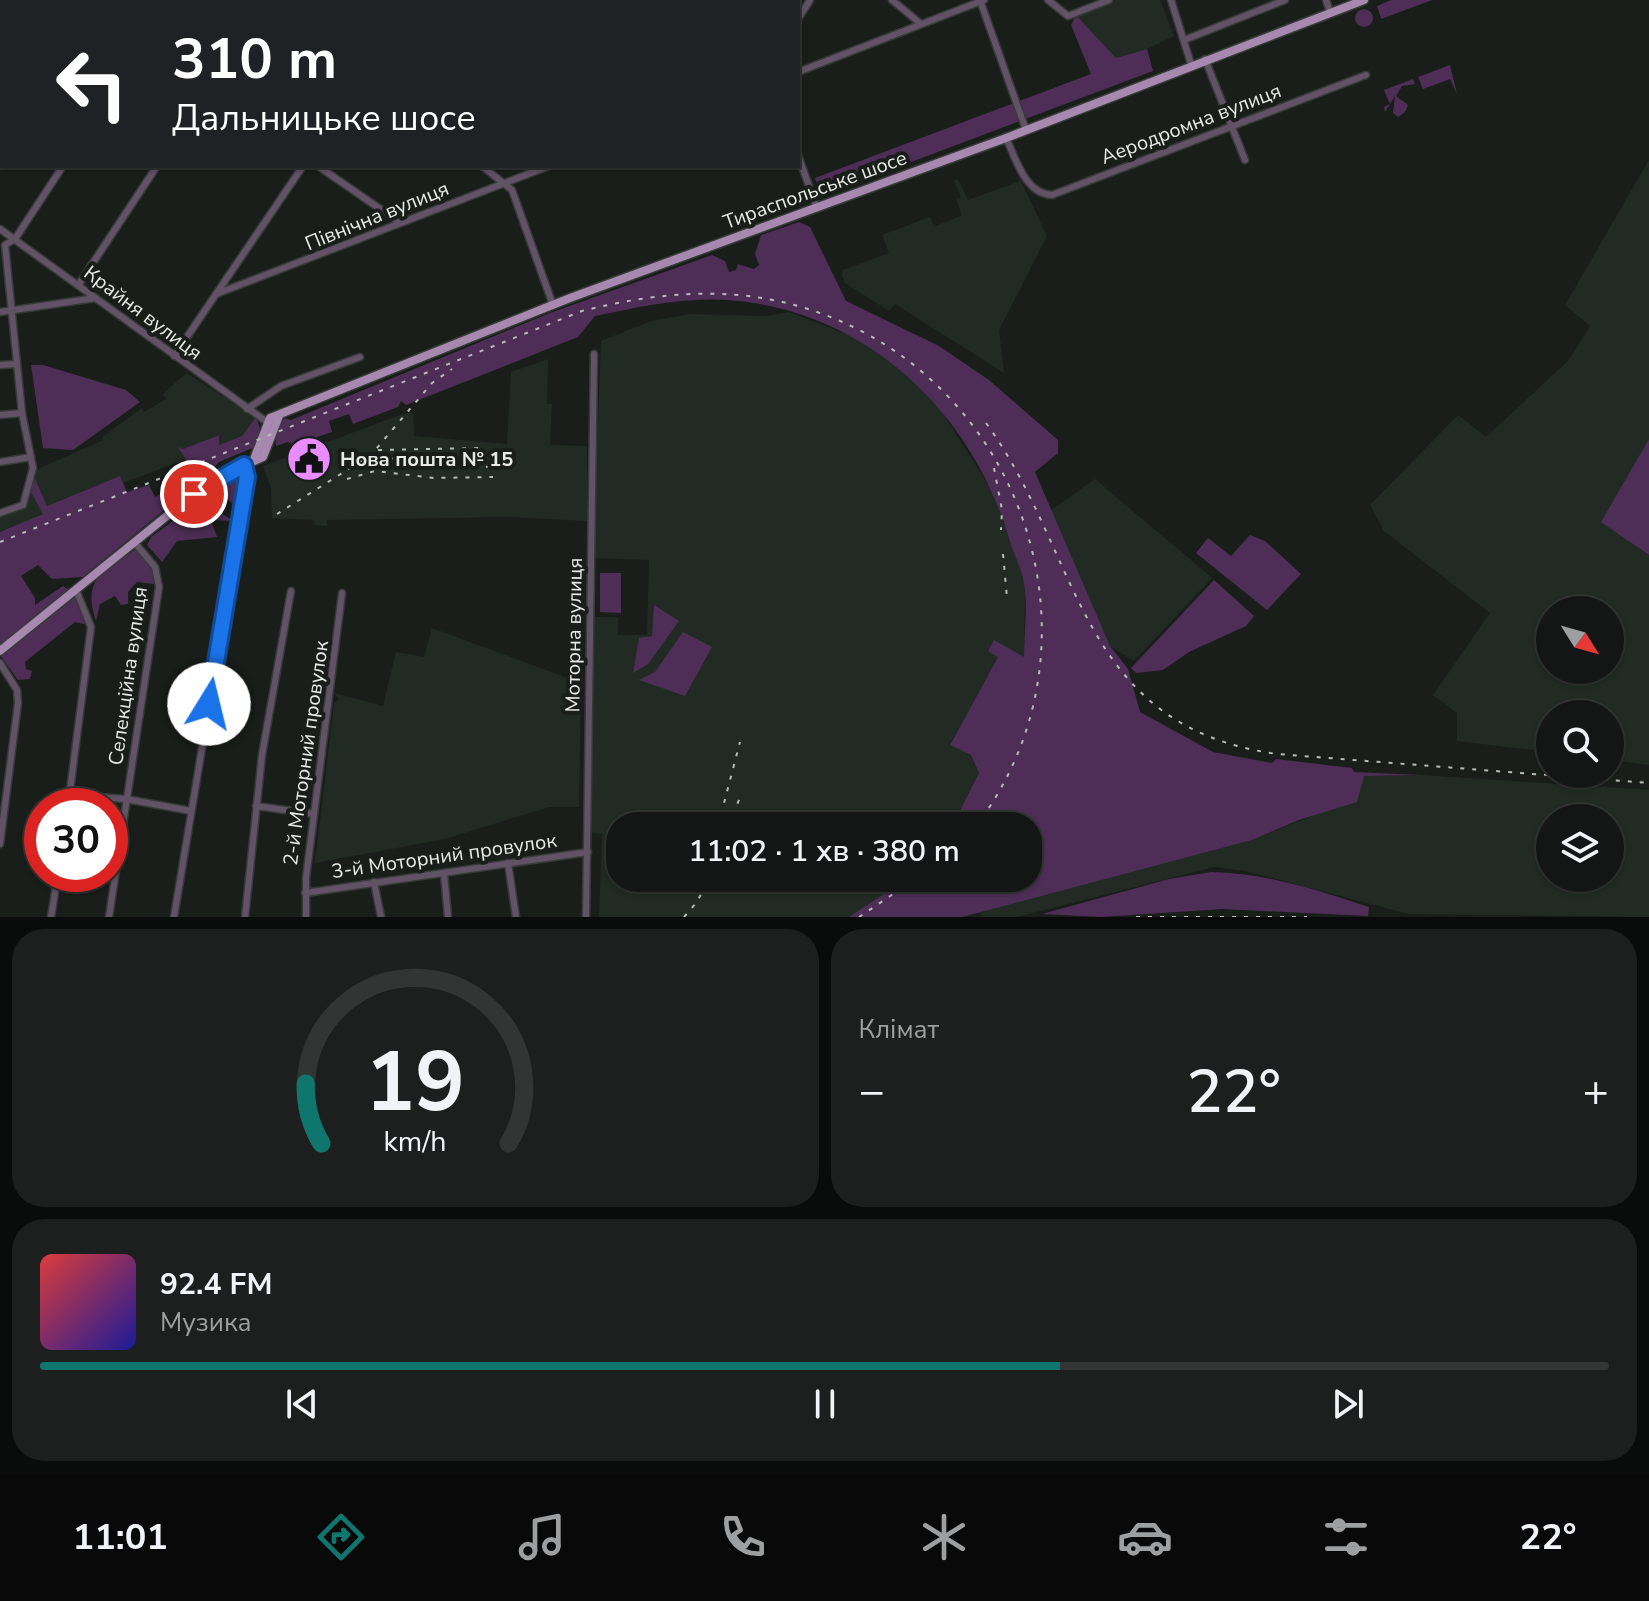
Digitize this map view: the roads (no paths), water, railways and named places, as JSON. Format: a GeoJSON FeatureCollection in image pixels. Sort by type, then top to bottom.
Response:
{"type":"FeatureCollection","features":[{"type":"Feature","properties":{"kind":"main road","name":"Тираспольське шосе"},"geometry":{"type":"LineString","coordinates":[[244,465],[254,459],[270,424],[280,416],[553,305],[1006,138],[1191,64],[1364,0]]}},
{"type":"Feature","properties":{"kind":"main road"},"geometry":{"type":"LineString","coordinates":[[0,651],[194,494],[244,465]]}},
{"type":"Feature","properties":{"kind":"street"},"geometry":{"type":"LineString","coordinates":[[892,0],[921,24]]}},
{"type":"Feature","properties":{"kind":"street"},"geometry":{"type":"LineString","coordinates":[[1048,0],[1068,16],[1109,0]]}},
{"type":"Feature","properties":{"kind":"street"},"geometry":{"type":"LineString","coordinates":[[1171,0],[1191,64]]}},
{"type":"Feature","properties":{"kind":"street"},"geometry":{"type":"LineString","coordinates":[[1184,40],[1285,0]]}},
{"type":"Feature","properties":{"kind":"street"},"geometry":{"type":"LineString","coordinates":[[1326,0],[1330,12]]}},
{"type":"Feature","properties":{"kind":"street"},"geometry":{"type":"LineString","coordinates":[[800,71],[983,1],[1026,130]]}},
{"type":"Feature","properties":{"kind":"street"},"geometry":{"type":"LineString","coordinates":[[1205,59],[1245,160]]}},
{"type":"Feature","properties":{"kind":"street","name":"Аеродромна вулиця"},"geometry":{"type":"LineString","coordinates":[[1006,138],[1031,186],[1041,194],[1052,195],[1232,123],[1366,75]]}},
{"type":"Feature","properties":{"kind":"street"},"geometry":{"type":"LineString","coordinates":[[800,161],[816,206]]}},
{"type":"Feature","properties":{"kind":"street"},"geometry":{"type":"LineString","coordinates":[[0,513],[23,505],[33,468],[22,413],[2,245],[15,239],[62,168]]}},
{"type":"Feature","properties":{"kind":"street"},"geometry":{"type":"LineString","coordinates":[[79,284],[156,168]]}},
{"type":"Feature","properties":{"kind":"street"},"geometry":{"type":"LineString","coordinates":[[174,356],[302,168]]}},
{"type":"Feature","properties":{"kind":"street"},"geometry":{"type":"LineString","coordinates":[[321,168],[399,222]]}},
{"type":"Feature","properties":{"kind":"street"},"geometry":{"type":"LineString","coordinates":[[485,168],[506,182],[514,195],[553,305]]}},
{"type":"Feature","properties":{"kind":"street","name":"Північна вулиця"},"geometry":{"type":"LineString","coordinates":[[216,294],[294,267],[399,222],[544,168]]}},
{"type":"Feature","properties":{"kind":"street","name":"Крайня вулиця"},"geometry":{"type":"LineString","coordinates":[[0,229],[270,424]]}},
{"type":"Feature","properties":{"kind":"street"},"geometry":{"type":"LineString","coordinates":[[0,312],[96,298]]}},
{"type":"Feature","properties":{"kind":"street","name":"Моторна вулиця"},"geometry":{"type":"LineString","coordinates":[[586,917],[594,354]]}},
{"type":"Feature","properties":{"kind":"street"},"geometry":{"type":"LineString","coordinates":[[247,409],[281,386],[360,357]]}},
{"type":"Feature","properties":{"kind":"street"},"geometry":{"type":"LineString","coordinates":[[0,365],[16,364]]}},
{"type":"Feature","properties":{"kind":"street"},"geometry":{"type":"LineString","coordinates":[[0,415],[22,413]]}},
{"type":"Feature","properties":{"kind":"street"},"geometry":{"type":"LineString","coordinates":[[0,462],[31,457]]}},
{"type":"Feature","properties":{"kind":"street"},"geometry":{"type":"LineString","coordinates":[[174,917],[247,477],[244,465]]}},
{"type":"Feature","properties":{"kind":"street","name":"Селекційна вулиця"},"geometry":{"type":"LineString","coordinates":[[128,788],[159,587],[155,567],[135,543]]}},
{"type":"Feature","properties":{"kind":"street"},"geometry":{"type":"LineString","coordinates":[[71,788],[91,627],[76,590]]}},
{"type":"Feature","properties":{"kind":"street"},"geometry":{"type":"LineString","coordinates":[[245,917],[256,806],[291,591]]}},
{"type":"Feature","properties":{"kind":"street","name":"2-й Моторний провулок"},"geometry":{"type":"LineString","coordinates":[[306,917],[305,893],[342,593]]}},
{"type":"Feature","properties":{"kind":"street"},"geometry":{"type":"LineString","coordinates":[[0,663],[17,690],[4,783],[0,844]]}},
{"type":"Feature","properties":{"kind":"street"},"geometry":{"type":"LineString","coordinates":[[128,799],[191,811]]}},
{"type":"Feature","properties":{"kind":"street"},"geometry":{"type":"LineString","coordinates":[[256,806],[314,814]]}},
{"type":"Feature","properties":{"kind":"street","name":"3-й Моторний провулок"},"geometry":{"type":"LineString","coordinates":[[305,893],[588,852]]}},
{"type":"Feature","properties":{"kind":"street"},"geometry":{"type":"LineString","coordinates":[[508,863],[516,917]]}},
{"type":"Feature","properties":{"kind":"street"},"geometry":{"type":"LineString","coordinates":[[444,874],[448,917]]}},
{"type":"Feature","properties":{"kind":"street"},"geometry":{"type":"LineString","coordinates":[[374,882],[381,917]]}},
{"type":"Feature","properties":{"kind":"street"},"geometry":{"type":"LineString","coordinates":[[51,917],[55,892]]}},
{"type":"Feature","properties":{"kind":"street","name":"Селекційна вулиця"},"geometry":{"type":"LineString","coordinates":[[109,917],[113,892]]}},
{"type":"Feature","properties":{"kind":"railway"},"geometry":{"type":"LineString","coordinates":[[0,542],[582,311],[639,299],[695,294],[780,301],[808,309],[883,343],[945,393],[992,455],[1025,525],[1040,601],[1038,678],[1017,755],[984,812]]}},
{"type":"Feature","properties":{"kind":"railway"},"geometry":{"type":"LineString","coordinates":[[277,514],[371,455],[432,383],[452,369]]}},
{"type":"Feature","properties":{"kind":"railway"},"geometry":{"type":"LineString","coordinates":[[986,423],[1018,474],[1092,628],[1122,672],[1160,709],[1211,737],[1277,754],[1649,783]]}},
{"type":"Feature","properties":{"kind":"railway"},"geometry":{"type":"LineString","coordinates":[[378,450],[482,448]]}},
{"type":"Feature","properties":{"kind":"railway"},"geometry":{"type":"LineString","coordinates":[[367,463],[384,458],[490,467]]}},
{"type":"Feature","properties":{"kind":"railway"},"geometry":{"type":"LineString","coordinates":[[994,468],[1002,510],[1001,530]]}},
{"type":"Feature","properties":{"kind":"railway"},"geometry":{"type":"LineString","coordinates":[[347,479],[375,471],[434,478],[493,477]]}},
{"type":"Feature","properties":{"kind":"railway"},"geometry":{"type":"LineString","coordinates":[[1003,554],[1007,598]]}},
{"type":"Feature","properties":{"kind":"railway"},"geometry":{"type":"LineString","coordinates":[[722,812],[740,742]]}},
{"type":"Feature","properties":{"kind":"railway"},"geometry":{"type":"LineString","coordinates":[[734,812],[740,797]]}},
{"type":"Feature","properties":{"kind":"railway"},"geometry":{"type":"LineString","coordinates":[[684,917],[702,892]]}},
{"type":"Feature","properties":{"kind":"railway"},"geometry":{"type":"LineString","coordinates":[[859,917],[896,892]]}},
{"type":"Feature","properties":{"kind":"railway"},"geometry":{"type":"LineString","coordinates":[[1136,917],[1307,917]]}},
{"type":"Feature","properties":{"kind":"place","name":"Нова пошта № 15"},"geometry":{"type":"Point","coordinates":[309,459]}}]}
